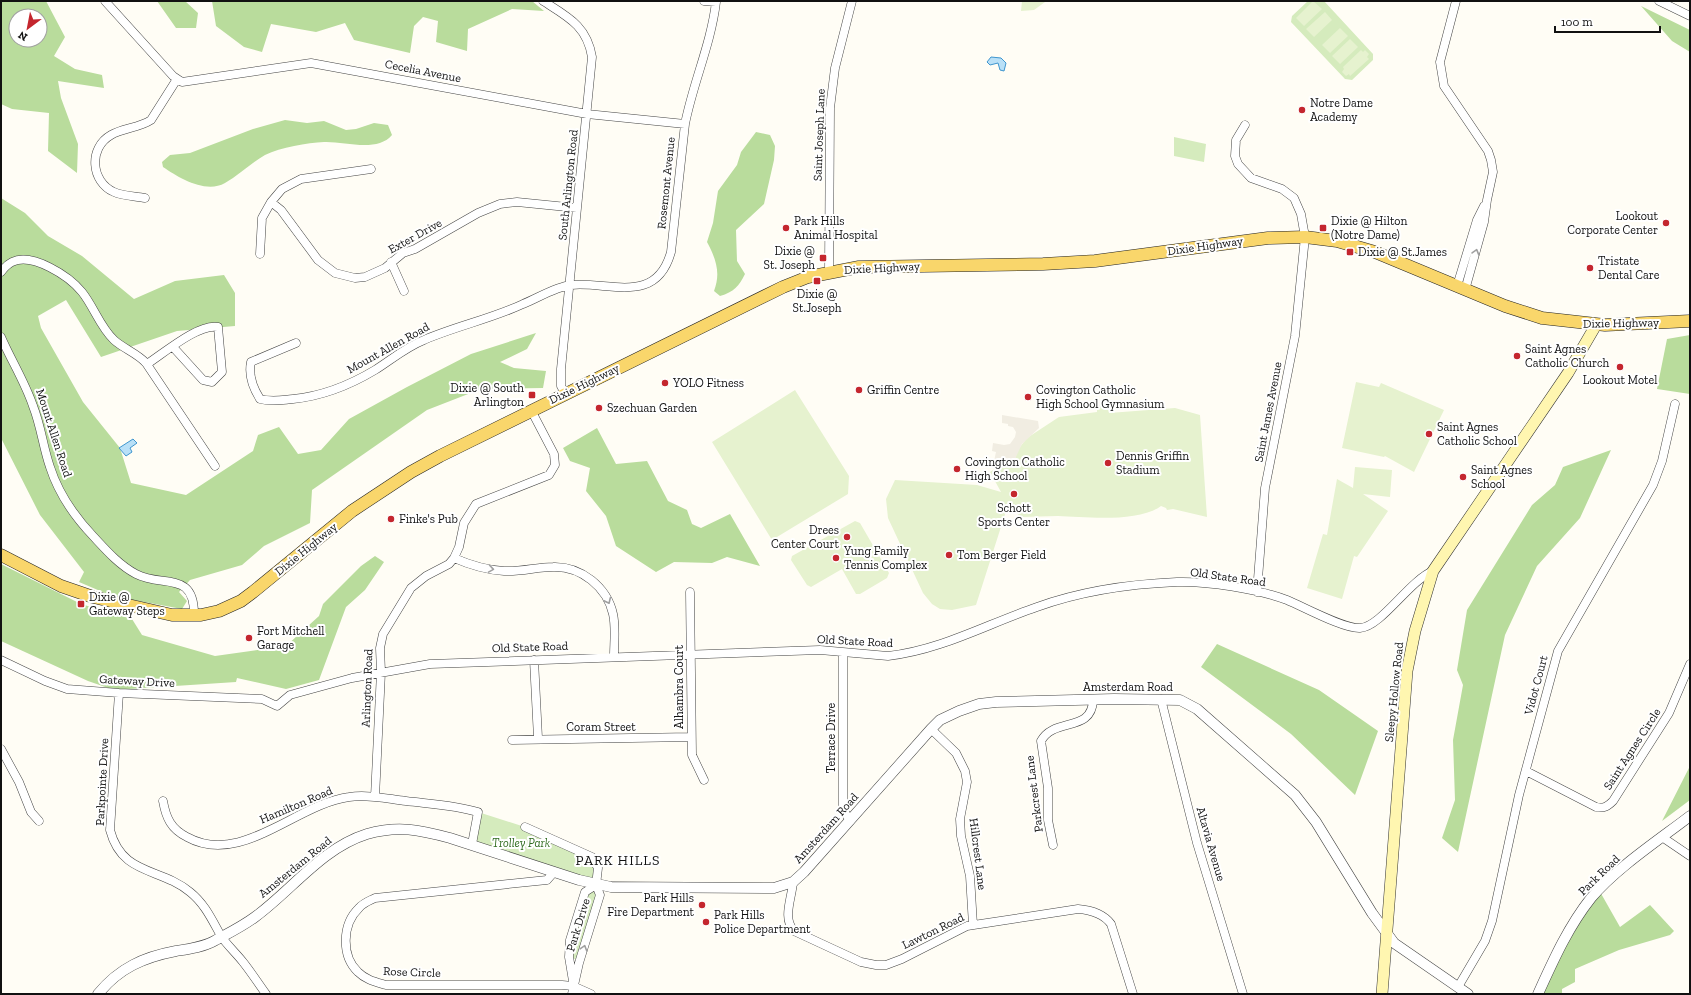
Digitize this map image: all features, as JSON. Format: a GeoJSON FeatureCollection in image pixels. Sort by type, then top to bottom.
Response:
{"type":"FeatureCollection","features":[{"type":"Feature","properties":{"kind":"main road","name":"Dixie Highway"},"geometry":{"type":"LineString","coordinates":[[1,555],[61,586],[104,600],[172,615],[194,616],[219,611],[241,601],[352,512],[410,472],[530,410],[783,287],[808,277],[859,267],[1043,264],[1095,261],[1268,238],[1305,237],[1337,241],[1366,249],[1505,306],[1542,318],[1596,325],[1690,321]]}},
{"type":"Feature","properties":{"kind":"main road","name":"Sleepy Hollow Road"},"geometry":{"type":"LineString","coordinates":[[1382,994],[1407,671],[1415,631],[1433,571],[1568,373],[1596,325]]}},
{"type":"Feature","properties":{"kind":"street"},"geometry":{"type":"LineString","coordinates":[[105,1],[177,79],[151,120],[145,124],[111,135],[102,141],[96,156],[96,171],[102,183],[118,194],[145,198]]}},
{"type":"Feature","properties":{"kind":"street","name":"South Arlington Road"},"geometry":{"type":"LineString","coordinates":[[543,1],[574,22],[586,36],[592,57],[561,369],[561,386],[565,393]]}},
{"type":"Feature","properties":{"kind":"street","name":"Rosemont Avenue"},"geometry":{"type":"LineString","coordinates":[[570,285],[636,288],[652,281],[664,268],[671,252],[684,124],[688,105],[714,20],[716,2],[704,1]]}},
{"type":"Feature","properties":{"kind":"street","name":"Saint Joseph Lane"},"geometry":{"type":"LineString","coordinates":[[829,272],[830,108],[835,68],[852,1]]}},
{"type":"Feature","properties":{"kind":"street"},"geometry":{"type":"LineString","coordinates":[[1456,1],[1440,62],[1441,77],[1444,86],[1488,151],[1493,172],[1486,200],[1477,220],[1461,288]]}},
{"type":"Feature","properties":{"kind":"street"},"geometry":{"type":"LineString","coordinates":[[1659,1],[1690,16]]}},
{"type":"Feature","properties":{"kind":"street","name":"Cecelia Avenue"},"geometry":{"type":"LineString","coordinates":[[177,79],[182,82],[196,81],[311,63],[587,114],[684,124]]}},
{"type":"Feature","properties":{"kind":"street","name":"Saint James Avenue"},"geometry":{"type":"LineString","coordinates":[[1245,125],[1238,136],[1235,147],[1235,156],[1238,164],[1252,178],[1282,189],[1294,198],[1301,214],[1305,237],[1295,336],[1265,488],[1257,592]]}},
{"type":"Feature","properties":{"kind":"street"},"geometry":{"type":"LineString","coordinates":[[260,254],[262,218],[271,202],[282,189],[295,181],[371,169]]}},
{"type":"Feature","properties":{"kind":"street","name":"Exter Drive"},"geometry":{"type":"LineString","coordinates":[[271,202],[281,210],[318,260],[335,273],[355,278],[365,277],[385,268],[403,253],[415,249],[478,213],[500,204],[517,202],[577,208]]}},
{"type":"Feature","properties":{"kind":"street"},"geometry":{"type":"LineString","coordinates":[[1,272],[13,261],[31,260],[47,266],[62,275],[82,291],[114,340],[138,354],[147,364],[215,466]]}},
{"type":"Feature","properties":{"kind":"street"},"geometry":{"type":"LineString","coordinates":[[391,262],[404,291]]}},
{"type":"Feature","properties":{"kind":"street","name":"Mount Allen Road"},"geometry":{"type":"LineString","coordinates":[[296,343],[251,362],[251,380],[254,390],[260,399],[273,402],[305,398],[334,390],[374,370],[421,341],[449,329],[487,319],[570,285]]}},
{"type":"Feature","properties":{"kind":"street"},"geometry":{"type":"LineString","coordinates":[[147,364],[197,331],[211,326],[218,327],[222,372],[212,382],[203,380],[173,347]]}},
{"type":"Feature","properties":{"kind":"street","name":"Mount Allen Road"},"geometry":{"type":"LineString","coordinates":[[1,337],[27,388],[38,418],[54,478],[83,524],[124,567],[138,575],[178,583],[184,586],[191,594],[194,606],[194,616]]}},
{"type":"Feature","properties":{"kind":"street","name":"Vidot Court"},"geometry":{"type":"LineString","coordinates":[[1458,987],[1484,941],[1492,921],[1526,770],[1558,651],[1650,489],[1662,461],[1676,404]]}},
{"type":"Feature","properties":{"kind":"street"},"geometry":{"type":"LineString","coordinates":[[530,410],[554,454],[555,465],[545,477],[476,504],[464,524],[459,547],[454,558],[486,569],[504,571],[553,567],[571,569],[584,574],[598,586],[608,600],[613,615],[614,656]]}},
{"type":"Feature","properties":{"kind":"street","name":"Arlington Road"},"geometry":{"type":"LineString","coordinates":[[374,797],[381,672],[381,640],[395,612],[415,585],[426,576],[449,564],[454,558]]}},
{"type":"Feature","properties":{"kind":"street","name":"Old State Road"},"geometry":{"type":"LineString","coordinates":[[277,706],[290,695],[381,672],[430,664],[614,656],[820,650],[888,656],[919,650],[968,636],[1048,603],[1132,586],[1178,582],[1198,583],[1257,592],[1285,599],[1342,624],[1359,628],[1376,620],[1418,580],[1433,571]]}},
{"type":"Feature","properties":{"kind":"street","name":"Alhambra Court"},"geometry":{"type":"LineString","coordinates":[[690,592],[692,755],[704,780]]}},
{"type":"Feature","properties":{"kind":"street","name":"Terrace Drive"},"geometry":{"type":"LineString","coordinates":[[843,653],[843,809],[850,821]]}},
{"type":"Feature","properties":{"kind":"street","name":"Gateway Drive"},"geometry":{"type":"LineString","coordinates":[[1,660],[59,687],[119,693],[262,699],[277,706]]}},
{"type":"Feature","properties":{"kind":"street"},"geometry":{"type":"LineString","coordinates":[[534,660],[538,738]]}},
{"type":"Feature","properties":{"kind":"street","name":"Saint Agnes Circle"},"geometry":{"type":"LineString","coordinates":[[1526,770],[1596,806],[1604,807],[1608,805],[1613,801],[1661,727],[1690,664]]}},
{"type":"Feature","properties":{"kind":"street","name":"Parkpointe Drive"},"geometry":{"type":"LineString","coordinates":[[119,693],[110,830],[113,841],[118,850],[131,863],[151,874],[181,885],[192,893],[211,915],[222,937],[243,962],[266,994]]}},
{"type":"Feature","properties":{"kind":"street","name":"Amsterdam Road"},"geometry":{"type":"LineString","coordinates":[[98,994],[113,977],[140,960],[206,945],[222,937],[256,916],[325,857],[344,844],[357,838],[392,829],[407,828],[472,844],[596,885],[618,888],[774,888],[793,882],[804,872],[940,720],[979,704],[1160,699],[1180,700],[1197,709],[1295,795],[1316,822],[1372,913],[1394,943],[1468,994]]}},
{"type":"Feature","properties":{"kind":"street","name":"Altavia Avenue"},"geometry":{"type":"LineString","coordinates":[[1160,699],[1197,843],[1243,994]]}},
{"type":"Feature","properties":{"kind":"street","name":"Parkcrest Lane"},"geometry":{"type":"LineString","coordinates":[[1053,845],[1048,820],[1048,788],[1041,741],[1052,729],[1078,722],[1088,717],[1093,709],[1093,700]]}},
{"type":"Feature","properties":{"kind":"street","name":"Hillcrest Lane"},"geometry":{"type":"LineString","coordinates":[[931,729],[956,753],[965,771],[967,782],[960,819],[961,836],[970,876],[973,925]]}},
{"type":"Feature","properties":{"kind":"street","name":"Coram Street"},"geometry":{"type":"LineString","coordinates":[[512,740],[538,738],[644,739],[691,737]]}},
{"type":"Feature","properties":{"kind":"street"},"geometry":{"type":"LineString","coordinates":[[1,749],[19,782],[31,812],[39,821]]}},
{"type":"Feature","properties":{"kind":"street","name":"Hamilton Road"},"geometry":{"type":"LineString","coordinates":[[164,801],[170,825],[174,829],[192,840],[223,846],[254,837],[334,801],[349,797],[374,797],[461,807],[478,812],[472,844]]}},
{"type":"Feature","properties":{"kind":"street","name":"Park Road"},"geometry":{"type":"LineString","coordinates":[[1538,994],[1565,937],[1591,898],[1614,876],[1690,816]]}},
{"type":"Feature","properties":{"kind":"street"},"geometry":{"type":"LineString","coordinates":[[525,827],[592,858],[596,862],[598,868],[596,885]]}},
{"type":"Feature","properties":{"kind":"street"},"geometry":{"type":"LineString","coordinates":[[1662,837],[1690,856]]}},
{"type":"Feature","properties":{"kind":"street","name":"Rose Circle"},"geometry":{"type":"LineString","coordinates":[[554,872],[547,880],[374,898],[363,904],[353,916],[345,937],[346,950],[348,957],[358,972],[372,981],[386,985],[573,990]]}},
{"type":"Feature","properties":{"kind":"street","name":"Lawton Road"},"geometry":{"type":"LineString","coordinates":[[793,882],[788,914],[791,927],[802,936],[869,965],[886,965],[902,959],[973,925],[1078,909],[1091,911],[1102,915],[1111,924],[1133,994]]}},
{"type":"Feature","properties":{"kind":"street","name":"Park Drive"},"geometry":{"type":"LineString","coordinates":[[596,885],[600,895],[573,990],[569,957],[570,940],[585,892],[596,885]]}},
{"type":"Feature","properties":{"kind":"street"},"geometry":{"type":"LineString","coordinates":[[573,990],[591,994]]}},
{"type":"Feature","properties":{"kind":"green space"},"geometry":{"type":"Polygon","coordinates":[[[1,1],[46,1],[65,37],[54,56],[75,69],[102,75],[104,88],[58,81],[61,98],[78,144],[77,173],[48,151],[49,113],[12,109],[1,104],[1,1]]]}},
{"type":"Feature","properties":{"kind":"green space"},"geometry":{"type":"Polygon","coordinates":[[[157,1],[185,1],[198,13],[196,28],[176,28],[157,1]]]}},
{"type":"Feature","properties":{"kind":"green space"},"geometry":{"type":"Polygon","coordinates":[[[212,1],[532,1],[544,11],[512,9],[468,29],[467,51],[436,42],[438,21],[423,17],[414,26],[410,53],[354,40],[345,23],[316,32],[271,24],[262,52],[244,47],[216,26],[212,1]]]}},
{"type":"Feature","properties":{"kind":"green space"},"geometry":{"type":"Polygon","coordinates":[[[1022,1],[1045,2],[1034,10],[1021,11],[1022,1]]]}},
{"type":"Feature","properties":{"kind":"green space"},"geometry":{"type":"Polygon","coordinates":[[[1308,1],[1324,1],[1373,54],[1373,60],[1352,80],[1345,79],[1291,22],[1292,16],[1308,1]]]}},
{"type":"Feature","properties":{"kind":"green space"},"geometry":{"type":"Polygon","coordinates":[[[1313,1],[1322,9],[1304,26],[1296,18],[1313,1]]]}},
{"type":"Feature","properties":{"kind":"green space"},"geometry":{"type":"Polygon","coordinates":[[[1641,6],[1690,30],[1690,52],[1672,41],[1641,6]]]}},
{"type":"Feature","properties":{"kind":"green space"},"geometry":{"type":"Polygon","coordinates":[[[1325,12],[1332,20],[1314,37],[1306,29],[1325,12]]]}},
{"type":"Feature","properties":{"kind":"green space"},"geometry":{"type":"Polygon","coordinates":[[[1340,28],[1348,36],[1330,53],[1322,45],[1340,28]]]}},
{"type":"Feature","properties":{"kind":"green space"},"geometry":{"type":"Polygon","coordinates":[[[1350,39],[1358,47],[1340,64],[1332,56],[1350,39]]]}},
{"type":"Feature","properties":{"kind":"green space"},"geometry":{"type":"Polygon","coordinates":[[[1361,50],[1363,52],[1365,50],[1369,54],[1367,57],[1369,59],[1350,76],[1349,74],[1346,76],[1342,72],[1344,69],[1343,67],[1361,50]]]}},
{"type":"Feature","properties":{"kind":"green space"},"geometry":{"type":"Polygon","coordinates":[[[285,120],[307,123],[324,121],[346,130],[356,129],[374,123],[388,125],[392,135],[378,144],[360,145],[324,142],[302,144],[279,150],[265,155],[230,180],[218,186],[201,186],[177,176],[163,167],[162,162],[170,155],[190,153],[253,129],[285,120]]]}},
{"type":"Feature","properties":{"kind":"green space"},"geometry":{"type":"Polygon","coordinates":[[[756,132],[770,135],[775,146],[774,160],[764,204],[736,230],[737,261],[745,274],[736,288],[729,293],[720,296],[714,291],[717,272],[713,254],[707,242],[713,223],[718,191],[737,165],[741,152],[756,132]]]}},
{"type":"Feature","properties":{"kind":"green space"},"geometry":{"type":"Polygon","coordinates":[[[1174,137],[1206,144],[1204,162],[1174,156],[1174,137]]]}},
{"type":"Feature","properties":{"kind":"green space"},"geometry":{"type":"Polygon","coordinates":[[[1,198],[25,213],[48,236],[82,256],[134,299],[175,281],[224,275],[235,293],[235,326],[177,331],[101,357],[66,300],[38,316],[41,328],[83,402],[120,448],[131,483],[186,495],[253,451],[258,435],[279,427],[298,454],[321,450],[349,419],[407,387],[471,354],[536,333],[527,349],[500,362],[514,368],[546,371],[543,388],[481,389],[427,410],[312,490],[310,523],[264,546],[242,565],[190,580],[179,592],[187,601],[182,609],[112,596],[79,582],[84,572],[40,515],[1,438],[1,198]]]}},
{"type":"Feature","properties":{"kind":"green space"},"geometry":{"type":"Polygon","coordinates":[[[1690,335],[1690,394],[1657,389],[1667,339],[1690,335]]]}},
{"type":"Feature","properties":{"kind":"green space"},"geometry":{"type":"Polygon","coordinates":[[[1356,382],[1379,387],[1381,383],[1444,410],[1414,472],[1385,456],[1342,448],[1356,382]]]}},
{"type":"Feature","properties":{"kind":"green space"},"geometry":{"type":"Polygon","coordinates":[[[795,390],[849,476],[848,494],[772,540],[712,442],[795,390]]]}},
{"type":"Feature","properties":{"kind":"green space","name":"Dennis Griffin Stadium"},"geometry":{"type":"Polygon","coordinates":[[[1108,405],[1109,413],[1175,408],[1200,415],[1207,517],[1173,509],[1167,510],[1161,506],[1139,515],[1125,517],[1021,517],[1008,505],[976,605],[952,610],[940,609],[932,604],[923,593],[888,518],[886,499],[895,480],[977,485],[1001,492],[990,472],[998,467],[1009,468],[1014,461],[1019,448],[1027,438],[1059,417],[1097,412],[1097,406],[1108,405]]]}},
{"type":"Feature","properties":{"kind":"green space"},"geometry":{"type":"Polygon","coordinates":[[[597,428],[616,464],[647,461],[668,501],[687,510],[692,524],[701,528],[730,514],[760,566],[727,557],[712,563],[674,562],[656,572],[616,546],[606,516],[586,491],[590,468],[570,461],[563,448],[597,428]]]}},
{"type":"Feature","properties":{"kind":"green space"},"geometry":{"type":"Polygon","coordinates":[[[1611,450],[1580,518],[1537,566],[1505,635],[1458,852],[1442,838],[1455,800],[1453,740],[1463,685],[1457,670],[1467,610],[1532,505],[1555,485],[1563,467],[1611,450]]]}},
{"type":"Feature","properties":{"kind":"green space"},"geometry":{"type":"Polygon","coordinates":[[[1355,467],[1392,470],[1390,497],[1363,494],[1388,511],[1357,557],[1354,556],[1342,599],[1307,588],[1323,534],[1327,535],[1337,479],[1353,488],[1355,467]]]}},
{"type":"Feature","properties":{"kind":"green space","name":"Yung Family Tennis Complex"},"geometry":{"type":"Polygon","coordinates":[[[855,521],[860,523],[889,573],[887,578],[860,594],[856,594],[842,569],[811,587],[807,585],[791,560],[792,556],[855,521]]]}},
{"type":"Feature","properties":{"kind":"green space"},"geometry":{"type":"Polygon","coordinates":[[[375,556],[384,562],[365,590],[346,607],[319,680],[286,689],[237,678],[236,682],[114,690],[88,681],[1,641],[1,564],[81,604],[132,619],[142,635],[215,656],[286,646],[319,616],[323,604],[361,566],[375,556]]]}},
{"type":"Feature","properties":{"kind":"green space"},"geometry":{"type":"Polygon","coordinates":[[[1217,644],[1319,690],[1378,731],[1355,795],[1291,734],[1201,667],[1217,644]]]}},
{"type":"Feature","properties":{"kind":"green space"},"geometry":{"type":"Polygon","coordinates":[[[1690,766],[1690,800],[1662,821],[1690,766]]]}},
{"type":"Feature","properties":{"kind":"green space","name":"Trolley Park"},"geometry":{"type":"Polygon","coordinates":[[[478,812],[525,827],[596,862],[596,885],[472,844],[478,812]]]}},
{"type":"Feature","properties":{"kind":"green space"},"geometry":{"type":"Polygon","coordinates":[[[593,890],[597,893],[577,959],[574,959],[572,957],[572,947],[586,895],[593,890]]]}},
{"type":"Feature","properties":{"kind":"green space"},"geometry":{"type":"Polygon","coordinates":[[[1599,890],[1620,927],[1650,905],[1674,931],[1670,935],[1619,950],[1575,969],[1575,982],[1562,989],[1562,994],[1538,994],[1599,890]]]}},
{"type":"Feature","properties":{"kind":"shaded area"},"geometry":{"type":"Polygon","coordinates":[[[1002,415],[1038,421],[1039,428],[1022,444],[1009,468],[993,466],[996,452],[992,451],[993,443],[1004,445],[1010,444],[1015,437],[1016,432],[1013,427],[1002,423],[1002,415]]]}},
{"type":"Feature","properties":{"kind":"water"},"geometry":{"type":"Polygon","coordinates":[[[991,57],[1001,58],[1006,63],[1004,71],[1000,70],[998,63],[990,65],[987,62],[991,57]]]}},
{"type":"Feature","properties":{"kind":"water"},"geometry":{"type":"Polygon","coordinates":[[[133,439],[137,443],[130,448],[132,452],[126,456],[119,448],[133,439]]]}},
{"type":"Feature","properties":{"kind":"place","name":"Notre Dame Academy"},"geometry":{"type":"Point","coordinates":[1302,110]}},
{"type":"Feature","properties":{"kind":"place","name":"Lookout Corporate Center"},"geometry":{"type":"Point","coordinates":[1666,223]}},
{"type":"Feature","properties":{"kind":"place","name":"Park Hills Animal Hospital"},"geometry":{"type":"Point","coordinates":[786,228]}},
{"type":"Feature","properties":{"kind":"place","name":"Dixie @ Hilton (Notre Dame)"},"geometry":{"type":"Point","coordinates":[1323,228]}},
{"type":"Feature","properties":{"kind":"place","name":"Dixie @ St.James"},"geometry":{"type":"Point","coordinates":[1350,252]}},
{"type":"Feature","properties":{"kind":"place","name":"Dixie @ St. Joseph"},"geometry":{"type":"Point","coordinates":[823,258]}},
{"type":"Feature","properties":{"kind":"place","name":"Tristate Dental Care"},"geometry":{"type":"Point","coordinates":[1590,268]}},
{"type":"Feature","properties":{"kind":"place","name":"Dixie @ St.Joseph"},"geometry":{"type":"Point","coordinates":[817,281]}},
{"type":"Feature","properties":{"kind":"place","name":"Saint Agnes Catholic Church"},"geometry":{"type":"Point","coordinates":[1517,356]}},
{"type":"Feature","properties":{"kind":"place","name":"Lookout Motel"},"geometry":{"type":"Point","coordinates":[1620,367]}},
{"type":"Feature","properties":{"kind":"place","name":"YOLO Fitness"},"geometry":{"type":"Point","coordinates":[665,383]}},
{"type":"Feature","properties":{"kind":"place","name":"Griffin Centre"},"geometry":{"type":"Point","coordinates":[859,390]}},
{"type":"Feature","properties":{"kind":"place","name":"Dixie @ South Arlington"},"geometry":{"type":"Point","coordinates":[532,395]}},
{"type":"Feature","properties":{"kind":"place","name":"Covington Catholic High School Gymnasium"},"geometry":{"type":"Point","coordinates":[1028,397]}},
{"type":"Feature","properties":{"kind":"place","name":"Szechuan Garden"},"geometry":{"type":"Point","coordinates":[599,408]}},
{"type":"Feature","properties":{"kind":"place","name":"Saint Agnes Catholic School"},"geometry":{"type":"Point","coordinates":[1429,434]}},
{"type":"Feature","properties":{"kind":"place","name":"Dennis Griffin Stadium"},"geometry":{"type":"Point","coordinates":[1108,463]}},
{"type":"Feature","properties":{"kind":"place","name":"Covington Catholic High School"},"geometry":{"type":"Point","coordinates":[957,469]}},
{"type":"Feature","properties":{"kind":"place","name":"Saint Agnes School"},"geometry":{"type":"Point","coordinates":[1463,477]}},
{"type":"Feature","properties":{"kind":"place","name":"Schott Sports Center"},"geometry":{"type":"Point","coordinates":[1014,494]}},
{"type":"Feature","properties":{"kind":"place","name":"Finke's Pub"},"geometry":{"type":"Point","coordinates":[391,519]}},
{"type":"Feature","properties":{"kind":"place","name":"Drees Center Court"},"geometry":{"type":"Point","coordinates":[847,537]}},
{"type":"Feature","properties":{"kind":"place","name":"Tom Berger Field"},"geometry":{"type":"Point","coordinates":[949,555]}},
{"type":"Feature","properties":{"kind":"place","name":"Yung Family Tennis Complex"},"geometry":{"type":"Point","coordinates":[836,558]}},
{"type":"Feature","properties":{"kind":"place","name":"Dixie @ Gateway Steps"},"geometry":{"type":"Point","coordinates":[81,604]}},
{"type":"Feature","properties":{"kind":"place","name":"Fort Mitchell Garage"},"geometry":{"type":"Point","coordinates":[249,638]}},
{"type":"Feature","properties":{"kind":"place","name":"Park Hills Fire Department"},"geometry":{"type":"Point","coordinates":[702,905]}},
{"type":"Feature","properties":{"kind":"place","name":"Park Hills Police Department"},"geometry":{"type":"Point","coordinates":[706,922]}},
{"type":"Feature","properties":{"kind":"district","name":"PARK HILLS"},"geometry":{"type":"Point","coordinates":[618,860]}}]}
